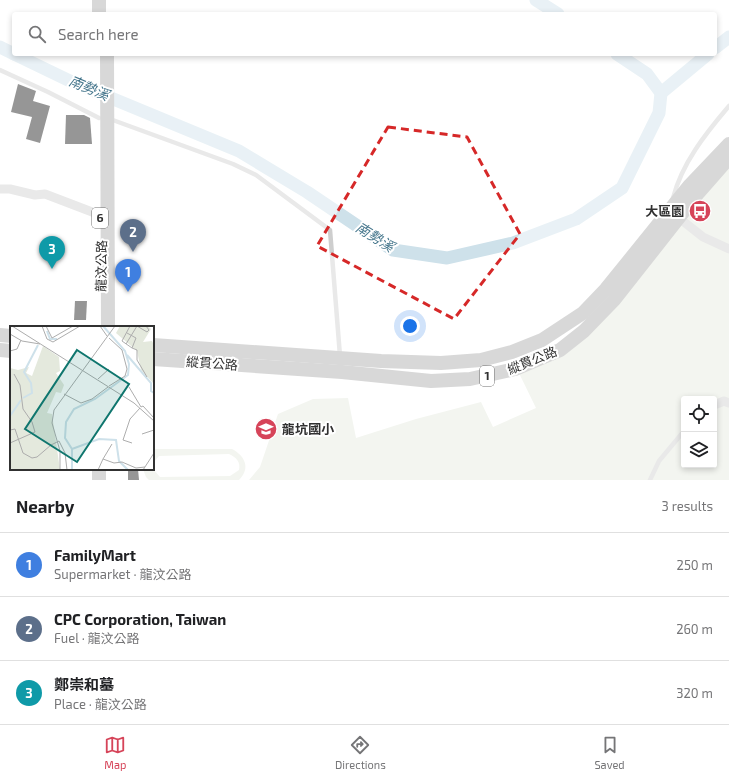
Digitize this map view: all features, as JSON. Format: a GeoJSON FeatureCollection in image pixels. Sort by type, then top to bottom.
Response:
{"type":"FeatureCollection","features":[{"type":"Feature","properties":{"kind":"main road"},"geometry":{"type":"LineString","coordinates":[[99,0],[99,12]]}},
{"type":"Feature","properties":{"kind":"main road"},"geometry":{"type":"LineString","coordinates":[[106,0],[106,12]]}},
{"type":"Feature","properties":{"kind":"main road","name":"6"},"geometry":{"type":"LineString","coordinates":[[103,57],[103,113]]}},
{"type":"Feature","properties":{"kind":"main road","name":"龍汶公路"},"geometry":{"type":"LineString","coordinates":[[103,113],[100,214],[105,240]]}},
{"type":"Feature","properties":{"kind":"main road","name":"龍汶公路"},"geometry":{"type":"LineString","coordinates":[[100,326],[105,240],[103,113]]}},
{"type":"Feature","properties":{"kind":"main road","name":"縱貫公路"},"geometry":{"type":"LineString","coordinates":[[154,345],[341,365],[431,381],[470,379],[515,369],[547,357],[560,350],[584,332],[614,300],[674,214],[690,185],[729,144]]}},
{"type":"Feature","properties":{"kind":"main road","name":"縱貫公路"},"geometry":{"type":"LineString","coordinates":[[674,214],[729,158]]}},
{"type":"Feature","properties":{"kind":"main road","name":"龍汶公路"},"geometry":{"type":"LineString","coordinates":[[104,271],[108,326]]}},
{"type":"Feature","properties":{"kind":"main road"},"geometry":{"type":"LineString","coordinates":[[0,335],[10,336]]}},
{"type":"Feature","properties":{"kind":"main road"},"geometry":{"type":"LineString","coordinates":[[0,350],[10,351]]}},
{"type":"Feature","properties":{"kind":"main road","name":"縱貫公路"},"geometry":{"type":"LineString","coordinates":[[154,359],[341,365]]}},
{"type":"Feature","properties":{"kind":"street"},"geometry":{"type":"LineString","coordinates":[[0,189],[10,189],[35,195],[45,194],[100,214]]}},
{"type":"Feature","properties":{"kind":"street"},"geometry":{"type":"LineString","coordinates":[[674,214],[703,237],[729,249]]}},
{"type":"Feature","properties":{"kind":"street"},"geometry":{"type":"LineString","coordinates":[[717,404],[724,401],[729,403]]}},
{"type":"Feature","properties":{"kind":"lane"},"geometry":{"type":"LineString","coordinates":[[0,70],[48,92],[233,164],[256,176],[330,230],[341,365]]}},
{"type":"Feature","properties":{"kind":"lane"},"geometry":{"type":"LineString","coordinates":[[674,214],[680,177],[695,150],[729,106]]}},
{"type":"Feature","properties":{"kind":"lane"},"geometry":{"type":"LineString","coordinates":[[650,480],[659,461],[682,432]]}},
{"type":"Feature","properties":{"kind":"highlighted area"},"geometry":{"type":"Polygon","coordinates":[[[388,127],[467,137],[520,234],[454,319],[317,246],[388,127]]]}},
{"type":"Feature","properties":{"kind":"shaded area"},"geometry":{"type":"Polygon","coordinates":[[[729,160],[729,480],[249,480],[260,467],[278,414],[313,399],[348,398],[356,438],[416,419],[481,402],[493,427],[536,408],[517,369],[571,340],[729,160]]]}},
{"type":"Feature","properties":{"kind":"shaded area"},"geometry":{"type":"Polygon","coordinates":[[[154,449],[232,449],[243,459],[245,463],[245,471],[239,480],[149,480],[143,470],[154,470],[160,477],[230,476],[239,470],[237,460],[229,454],[159,456],[154,462],[154,449]]]}},
{"type":"Feature","properties":{"kind":"building"},"geometry":{"type":"Polygon","coordinates":[[[18,84],[36,91],[33,101],[50,106],[40,143],[26,139],[32,117],[11,112],[18,84]]]}},
{"type":"Feature","properties":{"kind":"building"},"geometry":{"type":"Polygon","coordinates":[[[66,115],[84,115],[90,118],[92,144],[65,144],[66,115]]]}},
{"type":"Feature","properties":{"kind":"building"},"geometry":{"type":"Polygon","coordinates":[[[75,301],[87,301],[86,320],[74,320],[75,301]]]}},
{"type":"Feature","properties":{"kind":"building"},"geometry":{"type":"Polygon","coordinates":[[[128,470],[138,470],[139,480],[128,480],[128,470]]]}},
{"type":"Feature","properties":{"kind":"waterway","name":"南勢溪"},"geometry":{"type":"LineString","coordinates":[[536,0],[555,12]]}},
{"type":"Feature","properties":{"kind":"waterway"},"geometry":{"type":"LineString","coordinates":[[717,46],[729,37]]}},
{"type":"Feature","properties":{"kind":"waterway","name":"南勢溪"},"geometry":{"type":"LineString","coordinates":[[0,47],[12,53]]}},
{"type":"Feature","properties":{"kind":"waterway","name":"南勢溪"},"geometry":{"type":"LineString","coordinates":[[18,56],[70,81],[239,151],[307,192],[393,250],[447,258],[513,243],[576,219],[622,188],[659,113],[661,93],[647,74],[620,56]]}},
{"type":"Feature","properties":{"kind":"waterway"},"geometry":{"type":"LineString","coordinates":[[661,93],[706,56]]}},
{"type":"Feature","properties":{"kind":"place","name":"大區園"},"geometry":{"type":"Point","coordinates":[700,211]}},
{"type":"Feature","properties":{"kind":"place","name":"CPC Corporation, Taiwan"},"geometry":{"type":"Point","coordinates":[133,252]}},
{"type":"Feature","properties":{"kind":"place","name":"鄭崇和墓"},"geometry":{"type":"Point","coordinates":[52,269]}},
{"type":"Feature","properties":{"kind":"place","name":"FamilyMart"},"geometry":{"type":"Point","coordinates":[128,292]}},
{"type":"Feature","properties":{"kind":"place","name":"龍坑國小"},"geometry":{"type":"Point","coordinates":[266,429]}}]}
